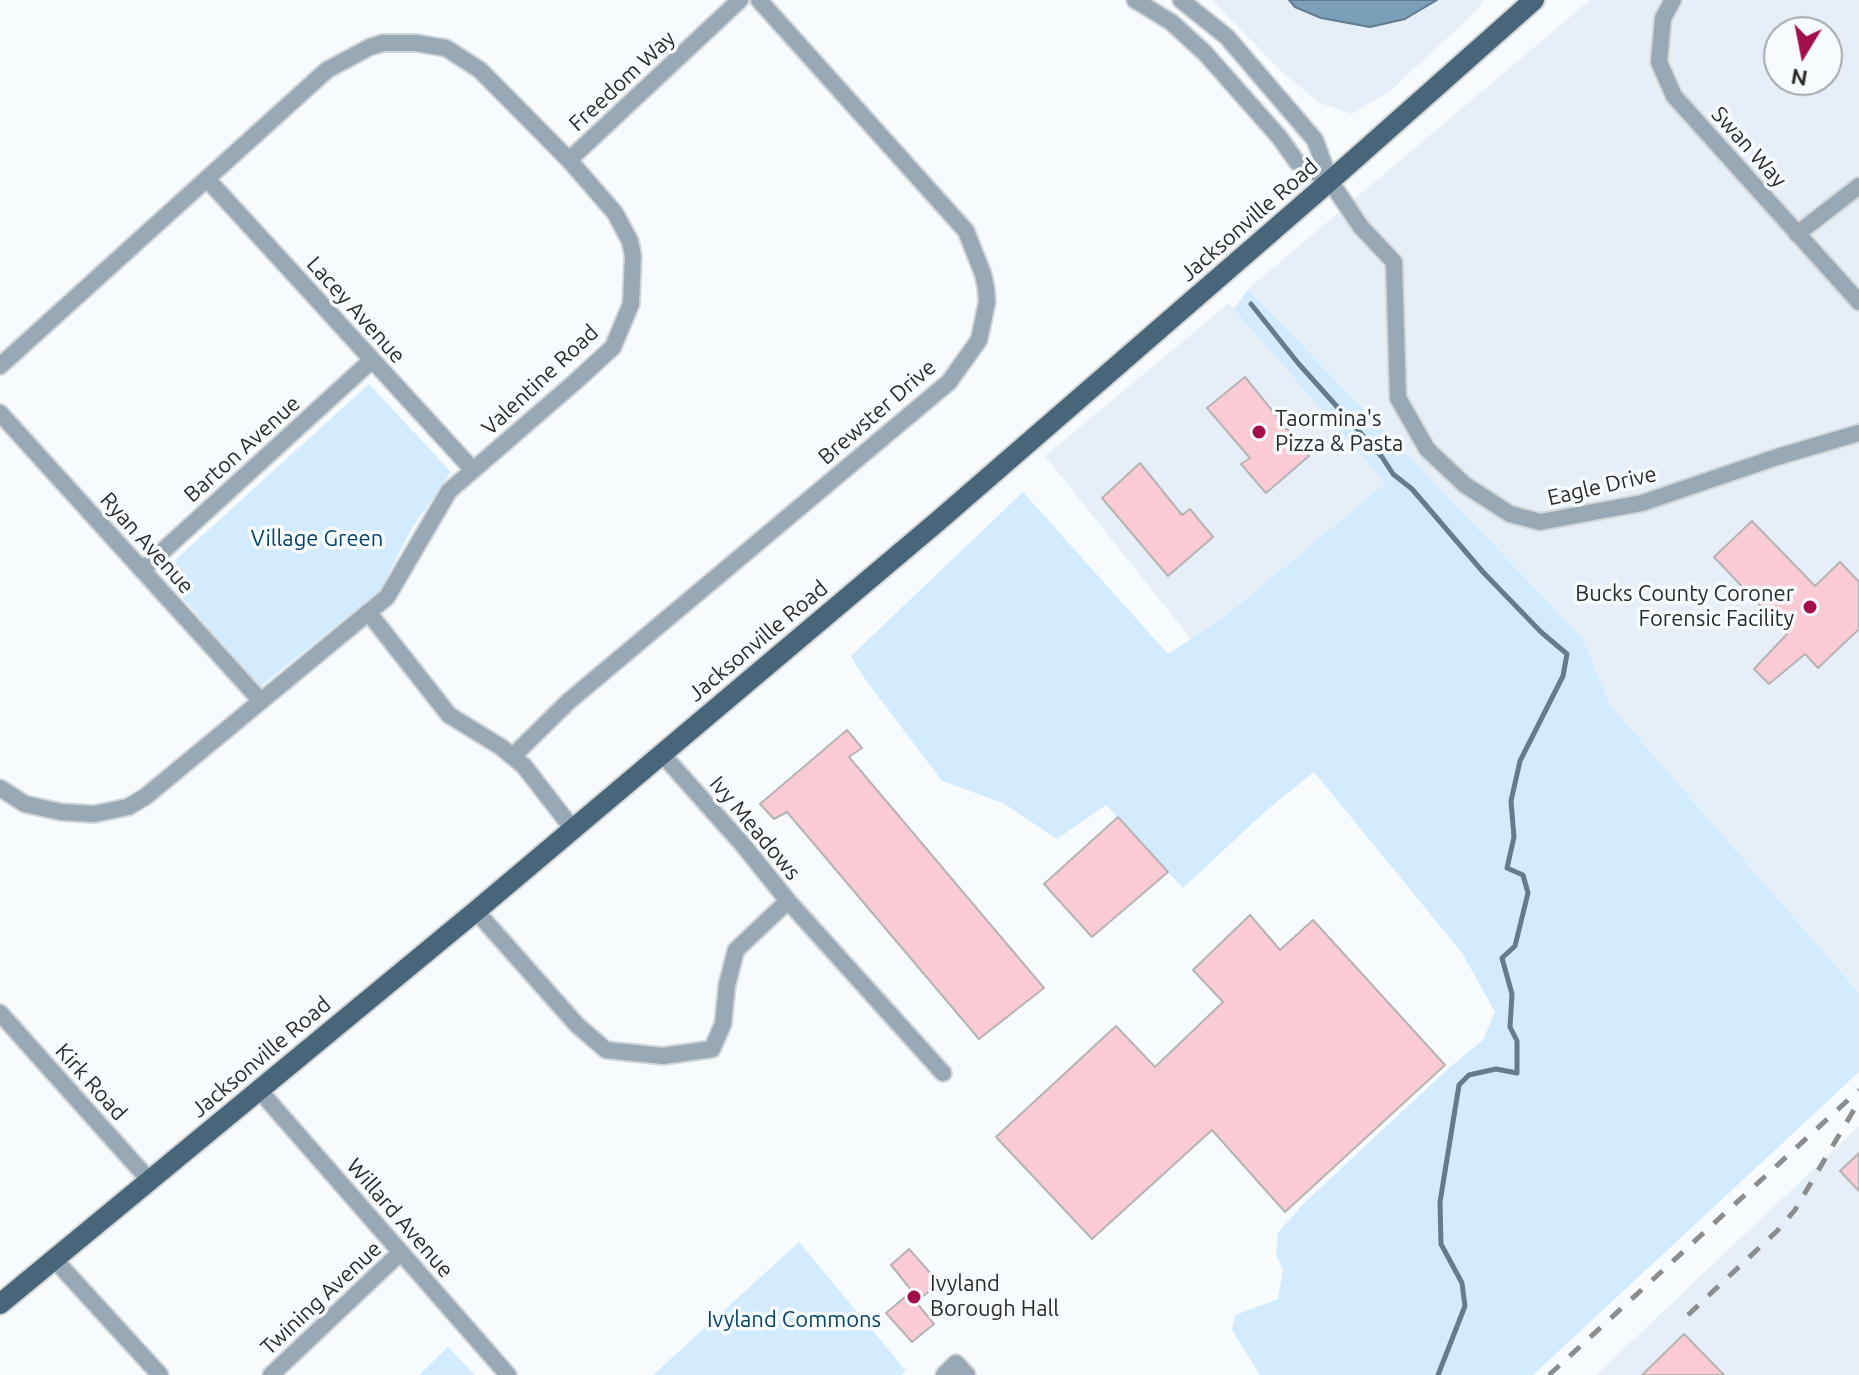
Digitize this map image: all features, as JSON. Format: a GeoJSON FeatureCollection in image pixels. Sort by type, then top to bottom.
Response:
{"type":"FeatureCollection","features":[{"type":"Feature","properties":{"kind":"main road","name":"Jacksonville Road"},"geometry":{"type":"LineString","coordinates":[[0,1304],[476,911],[937,522],[1534,0]]}},
{"type":"Feature","properties":{"kind":"street","name":"Freedom Way"},"geometry":{"type":"LineString","coordinates":[[569,160],[740,0]]}},
{"type":"Feature","properties":{"kind":"street","name":"Brewster Drive"},"geometry":{"type":"LineString","coordinates":[[513,756],[569,701],[949,382],[979,340],[987,302],[986,288],[966,231],[759,0]]}},
{"type":"Feature","properties":{"kind":"street"},"geometry":{"type":"LineString","coordinates":[[1135,0],[1171,22],[1205,53],[1280,138],[1297,162],[1330,181]]}},
{"type":"Feature","properties":{"kind":"street"},"geometry":{"type":"LineString","coordinates":[[1181,0],[1227,37],[1315,140],[1330,181]]}},
{"type":"Feature","properties":{"kind":"street","name":"Swan Way"},"geometry":{"type":"LineString","coordinates":[[1673,0],[1663,18],[1659,62],[1674,96],[1859,302]]}},
{"type":"Feature","properties":{"kind":"street","name":"Valentine Road"},"geometry":{"type":"LineString","coordinates":[[0,366],[327,70],[383,43],[446,48],[480,70],[569,160],[615,213],[630,241],[634,273],[629,313],[613,347],[449,491],[387,597],[145,797],[128,807],[94,814],[61,812],[25,804],[0,788]]}},
{"type":"Feature","properties":{"kind":"street","name":"Lacey Avenue"},"geometry":{"type":"LineString","coordinates":[[207,179],[473,470]]}},
{"type":"Feature","properties":{"kind":"street","name":"Eagle Drive"},"geometry":{"type":"LineString","coordinates":[[1330,181],[1361,227],[1394,262],[1398,398],[1427,449],[1465,485],[1510,514],[1540,522],[1642,503],[1859,433]]}},
{"type":"Feature","properties":{"kind":"street"},"geometry":{"type":"LineString","coordinates":[[1797,234],[1859,186]]}},
{"type":"Feature","properties":{"kind":"street","name":"Barton Avenue"},"geometry":{"type":"LineString","coordinates":[[142,570],[372,360]]}},
{"type":"Feature","properties":{"kind":"street","name":"Ryan Avenue"},"geometry":{"type":"LineString","coordinates":[[0,413],[261,701]]}},
{"type":"Feature","properties":{"kind":"street"},"geometry":{"type":"LineString","coordinates":[[368,612],[449,715],[513,756],[572,828]]}},
{"type":"Feature","properties":{"kind":"street","name":"Ivy Meadows"},"geometry":{"type":"LineString","coordinates":[[476,911],[577,1025],[606,1050],[663,1056],[712,1049],[723,1024],[727,985],[736,950],[788,901],[662,754]]}},
{"type":"Feature","properties":{"kind":"street"},"geometry":{"type":"LineString","coordinates":[[788,901],[943,1073]]}},
{"type":"Feature","properties":{"kind":"street","name":"Kirk Road"},"geometry":{"type":"LineString","coordinates":[[0,1013],[150,1181]]}},
{"type":"Feature","properties":{"kind":"street","name":"Willard Avenue"},"geometry":{"type":"LineString","coordinates":[[259,1090],[508,1375]]}},
{"type":"Feature","properties":{"kind":"street","name":"Twining Avenue"},"geometry":{"type":"LineString","coordinates":[[271,1375],[401,1252]]}},
{"type":"Feature","properties":{"kind":"street"},"geometry":{"type":"LineString","coordinates":[[55,1260],[160,1375]]}},
{"type":"Feature","properties":{"kind":"shaded area"},"geometry":{"type":"Polygon","coordinates":[[[1212,0],[1484,0],[1390,91],[1352,114],[1320,103],[1284,74],[1212,0]]]}},
{"type":"Feature","properties":{"kind":"shaded area"},"geometry":{"type":"Polygon","coordinates":[[[1289,0],[1437,0],[1405,19],[1370,27],[1321,18],[1295,7],[1289,0]]]}},
{"type":"Feature","properties":{"kind":"shaded area"},"geometry":{"type":"Polygon","coordinates":[[[1590,0],[1859,0],[1859,993],[1610,705],[1582,637],[1248,289],[1590,0]]]}},
{"type":"Feature","properties":{"kind":"shaded area"},"geometry":{"type":"Polygon","coordinates":[[[1229,303],[1387,483],[1224,617],[1191,639],[1045,456],[1229,303]]]}},
{"type":"Feature","properties":{"kind":"shaded area"},"geometry":{"type":"Polygon","coordinates":[[[1859,1126],[1859,1375],[1596,1375],[1652,1322],[1859,1126]]]}},
{"type":"Feature","properties":{"kind":"green space"},"geometry":{"type":"Polygon","coordinates":[[[1248,289],[1582,637],[1610,705],[1859,993],[1859,1072],[1533,1375],[1260,1375],[1232,1330],[1235,1315],[1278,1299],[1283,1270],[1276,1254],[1278,1233],[1303,1204],[1483,1040],[1495,1012],[1462,953],[1314,772],[1268,809],[1183,888],[1106,805],[1057,839],[1003,803],[942,781],[851,656],[1023,492],[1168,654],[1224,617],[1386,483],[1234,309],[1248,289]]]}},
{"type":"Feature","properties":{"kind":"green space","name":"Village Green"},"geometry":{"type":"Polygon","coordinates":[[[369,384],[451,472],[412,528],[380,590],[260,687],[161,573],[369,384]]]}},
{"type":"Feature","properties":{"kind":"green space","name":"Ivyland Commons"},"geometry":{"type":"Polygon","coordinates":[[[799,1242],[906,1371],[901,1375],[653,1375],[799,1242]]]}},
{"type":"Feature","properties":{"kind":"green space"},"geometry":{"type":"Polygon","coordinates":[[[448,1347],[475,1375],[419,1375],[448,1347]]]}},
{"type":"Feature","properties":{"kind":"building","name":"Taormina's Pizza & Pasta"},"geometry":{"type":"Polygon","coordinates":[[[1245,377],[1309,456],[1266,493],[1241,464],[1250,458],[1207,408],[1245,377]]]}},
{"type":"Feature","properties":{"kind":"building"},"geometry":{"type":"Polygon","coordinates":[[[1140,463],[1182,515],[1190,509],[1213,537],[1168,576],[1102,498],[1140,463]]]}},
{"type":"Feature","properties":{"kind":"building","name":"Bucks County Coroner Forensic Facility"},"geometry":{"type":"Polygon","coordinates":[[[1752,521],[1815,586],[1840,562],[1859,582],[1859,629],[1818,668],[1805,654],[1769,684],[1754,669],[1787,634],[1714,557],[1752,521]]]}},
{"type":"Feature","properties":{"kind":"building"},"geometry":{"type":"Polygon","coordinates":[[[847,730],[862,748],[849,757],[1044,988],[979,1039],[787,812],[774,819],[760,804],[847,730]]]}},
{"type":"Feature","properties":{"kind":"building"},"geometry":{"type":"Polygon","coordinates":[[[1118,817],[1168,872],[1092,937],[1044,884],[1118,817]]]}},
{"type":"Feature","properties":{"kind":"building"},"geometry":{"type":"Polygon","coordinates":[[[1250,915],[1280,950],[1313,920],[1445,1065],[1285,1212],[1212,1130],[1092,1239],[996,1137],[1116,1026],[1155,1067],[1223,1002],[1193,970],[1250,915]]]}},
{"type":"Feature","properties":{"kind":"building"},"geometry":{"type":"Polygon","coordinates":[[[1859,1153],[1859,1191],[1840,1171],[1859,1153]]]}},
{"type":"Feature","properties":{"kind":"building","name":"Ivyland Borough Hall"},"geometry":{"type":"Polygon","coordinates":[[[909,1249],[939,1283],[916,1302],[934,1324],[912,1342],[886,1313],[912,1291],[891,1265],[909,1249]]]}},
{"type":"Feature","properties":{"kind":"building"},"geometry":{"type":"Polygon","coordinates":[[[1684,1334],[1724,1375],[1642,1375],[1684,1334]]]}},
{"type":"Feature","properties":{"kind":"waterway"},"geometry":{"type":"LineString","coordinates":[[1251,304],[1298,363],[1382,457],[1393,474],[1412,489],[1483,572],[1541,632],[1567,654],[1563,676],[1520,761],[1511,801],[1514,837],[1507,868],[1523,875],[1528,893],[1515,946],[1502,958],[1512,994],[1510,1027],[1517,1041],[1517,1073],[1496,1069],[1469,1075],[1459,1085],[1440,1202],[1441,1244],[1462,1283],[1465,1306],[1438,1375]]}},
{"type":"Feature","properties":{"kind":"railway"},"geometry":{"type":"LineString","coordinates":[[1549,1375],[1859,1090]]}},
{"type":"Feature","properties":{"kind":"railway"},"geometry":{"type":"LineString","coordinates":[[1688,1315],[1795,1210],[1855,1108]]}},
{"type":"Feature","properties":{"kind":"place","name":"Taormina's Pizza & Pasta"},"geometry":{"type":"Point","coordinates":[1259,432]}},
{"type":"Feature","properties":{"kind":"place","name":"Bucks County Coroner Forensic Facility"},"geometry":{"type":"Point","coordinates":[1810,607]}},
{"type":"Feature","properties":{"kind":"place","name":"Ivyland Borough Hall"},"geometry":{"type":"Point","coordinates":[914,1297]}}]}
